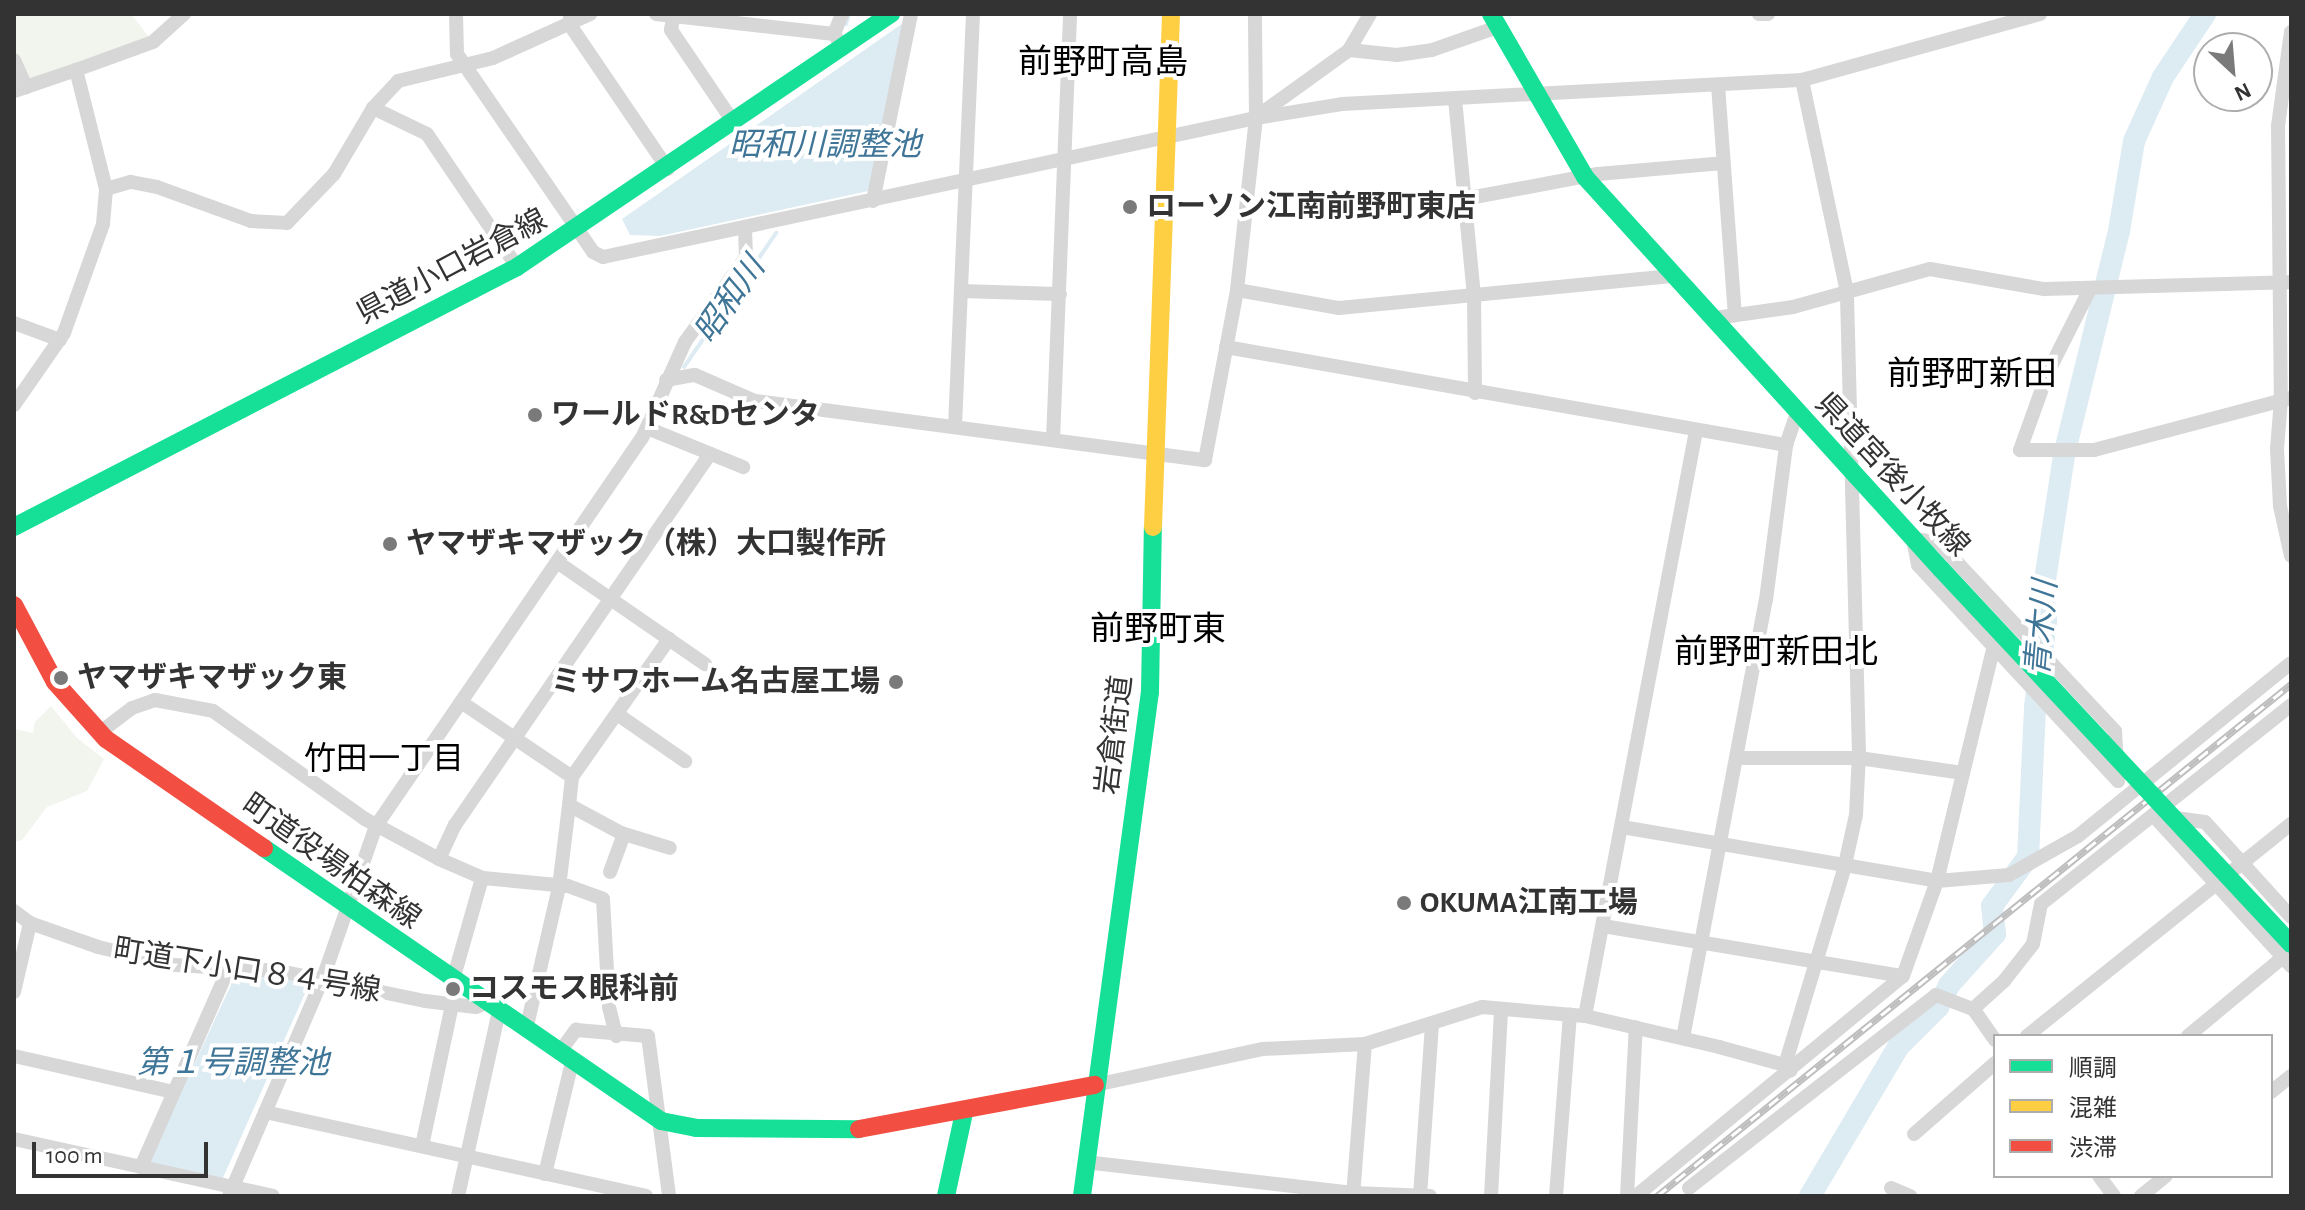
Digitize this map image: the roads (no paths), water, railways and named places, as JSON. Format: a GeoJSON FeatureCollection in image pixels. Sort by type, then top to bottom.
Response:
{"type":"FeatureCollection","features":[{"type":"Feature","properties":{"kind":"street"},"geometry":{"type":"LineString","coordinates":[[14,60],[20,89],[153,42],[184,14]]}},
{"type":"Feature","properties":{"kind":"street"},"geometry":{"type":"LineString","coordinates":[[456,14],[457,54],[593,252],[603,257],[873,201],[1166,133],[1342,104],[1802,80],[2040,14]]}},
{"type":"Feature","properties":{"kind":"street"},"geometry":{"type":"LineString","coordinates":[[106,189],[131,182],[157,187],[211,209],[279,226],[294,218],[334,174],[373,108],[398,81],[493,58],[570,19],[590,14]]}},
{"type":"Feature","properties":{"kind":"street"},"geometry":{"type":"LineString","coordinates":[[656,14],[772,20],[838,41],[842,14]]}},
{"type":"Feature","properties":{"kind":"street","name":"県道小口岩倉線"},"geometry":{"type":"LineString","coordinates":[[14,527],[517,267],[578,230],[734,123],[838,41],[891,14]]}},
{"type":"Feature","properties":{"kind":"street"},"geometry":{"type":"LineString","coordinates":[[873,201],[911,14]]}},
{"type":"Feature","properties":{"kind":"street"},"geometry":{"type":"LineString","coordinates":[[955,426],[973,14]]}},
{"type":"Feature","properties":{"kind":"street"},"geometry":{"type":"LineString","coordinates":[[1053,440],[1070,14]]}},
{"type":"Feature","properties":{"kind":"street","name":"岩倉街道"},"geometry":{"type":"LineString","coordinates":[[1082,1196],[1150,692],[1154,454],[1171,14]]}},
{"type":"Feature","properties":{"kind":"street"},"geometry":{"type":"LineString","coordinates":[[666,380],[695,375],[755,401],[1205,460],[1237,290],[1256,118],[1255,14]]}},
{"type":"Feature","properties":{"kind":"street"},"geometry":{"type":"LineString","coordinates":[[1256,118],[1349,50],[1370,14]]}},
{"type":"Feature","properties":{"kind":"street"},"geometry":{"type":"LineString","coordinates":[[1759,14],[1768,14]]}},
{"type":"Feature","properties":{"kind":"street"},"geometry":{"type":"LineString","coordinates":[[674,16],[671,30],[734,123]]}},
{"type":"Feature","properties":{"kind":"street"},"geometry":{"type":"LineString","coordinates":[[570,19],[668,169]]}},
{"type":"Feature","properties":{"kind":"street"},"geometry":{"type":"LineString","coordinates":[[1349,50],[1397,55],[1432,50],[1495,21]]}},
{"type":"Feature","properties":{"kind":"street","name":"県道宮後小牧線"},"geometry":{"type":"LineString","coordinates":[[1495,21],[1585,177],[2288,956]]}},
{"type":"Feature","properties":{"kind":"street"},"geometry":{"type":"LineString","coordinates":[[2291,32],[2278,126],[2284,284],[2286,505],[2291,556]]}},
{"type":"Feature","properties":{"kind":"street"},"geometry":{"type":"LineString","coordinates":[[14,405],[60,340],[103,224],[106,189],[76,70]]}},
{"type":"Feature","properties":{"kind":"street"},"geometry":{"type":"LineString","coordinates":[[1788,1068],[1844,869],[1856,815],[1859,758],[1847,292],[1802,80]]}},
{"type":"Feature","properties":{"kind":"street"},"geometry":{"type":"LineString","coordinates":[[1718,85],[1735,315]]}},
{"type":"Feature","properties":{"kind":"street"},"geometry":{"type":"LineString","coordinates":[[1455,99],[1474,295],[1475,393]]}},
{"type":"Feature","properties":{"kind":"street"},"geometry":{"type":"LineString","coordinates":[[373,108],[427,134],[517,267]]}},
{"type":"Feature","properties":{"kind":"street"},"geometry":{"type":"LineString","coordinates":[[1464,199],[1585,177],[1723,163]]}},
{"type":"Feature","properties":{"kind":"street"},"geometry":{"type":"LineString","coordinates":[[231,1192],[323,978],[376,826],[647,428],[685,342],[746,257],[745,229]]}},
{"type":"Feature","properties":{"kind":"street"},"geometry":{"type":"LineString","coordinates":[[1715,318],[1793,307],[1930,269],[2044,289],[2089,291],[2284,284]]}},
{"type":"Feature","properties":{"kind":"street"},"geometry":{"type":"LineString","coordinates":[[1237,290],[1339,308],[1674,276]]}},
{"type":"Feature","properties":{"kind":"street"},"geometry":{"type":"LineString","coordinates":[[961,291],[1060,294]]}},
{"type":"Feature","properties":{"kind":"street"},"geometry":{"type":"LineString","coordinates":[[2089,291],[2048,372],[2020,450],[2094,450],[2286,399]]}},
{"type":"Feature","properties":{"kind":"street"},"geometry":{"type":"LineString","coordinates":[[14,323],[60,340]]}},
{"type":"Feature","properties":{"kind":"street"},"geometry":{"type":"LineString","coordinates":[[1226,347],[1786,445]]}},
{"type":"Feature","properties":{"kind":"street"},"geometry":{"type":"LineString","coordinates":[[1683,1038],[1738,758],[1786,445],[1797,413]]}},
{"type":"Feature","properties":{"kind":"street"},"geometry":{"type":"LineString","coordinates":[[647,428],[743,467]]}},
{"type":"Feature","properties":{"kind":"street"},"geometry":{"type":"LineString","coordinates":[[1556,1196],[1578,1015],[1603,926],[1696,431]]}},
{"type":"Feature","properties":{"kind":"street"},"geometry":{"type":"LineString","coordinates":[[439,859],[455,825],[710,454]]}},
{"type":"Feature","properties":{"kind":"street"},"geometry":{"type":"LineString","coordinates":[[1913,539],[1938,542],[2115,731],[2124,786],[1918,565],[1913,539]]}},
{"type":"Feature","properties":{"kind":"street"},"geometry":{"type":"LineString","coordinates":[[557,562],[705,664]]}},
{"type":"Feature","properties":{"kind":"street","name":"町道役場柏森線"},"geometry":{"type":"LineString","coordinates":[[14,605],[55,682],[99,733],[347,908],[658,1119]]}},
{"type":"Feature","properties":{"kind":"street"},"geometry":{"type":"LineString","coordinates":[[526,1030],[559,887],[572,777],[669,639]]}},
{"type":"Feature","properties":{"kind":"street"},"geometry":{"type":"LineString","coordinates":[[1636,1196],[1903,976],[1937,881],[1994,646]]}},
{"type":"Feature","properties":{"kind":"street"},"geometry":{"type":"LineString","coordinates":[[1622,827],[1844,869],[1937,881],[2009,875],[2044,859],[2124,786],[2291,663]]}},
{"type":"Feature","properties":{"kind":"street"},"geometry":{"type":"LineString","coordinates":[[99,733],[132,708],[155,700],[217,712],[376,826],[439,859],[482,878],[559,887],[603,899],[609,1007],[616,1036]]}},
{"type":"Feature","properties":{"kind":"street"},"geometry":{"type":"LineString","coordinates":[[461,702],[572,777]]}},
{"type":"Feature","properties":{"kind":"street"},"geometry":{"type":"LineString","coordinates":[[1973,1009],[2004,981],[2033,944],[2041,904],[2291,705]]}},
{"type":"Feature","properties":{"kind":"street"},"geometry":{"type":"LineString","coordinates":[[617,714],[685,761]]}},
{"type":"Feature","properties":{"kind":"street"},"geometry":{"type":"LineString","coordinates":[[1738,758],[1859,758],[1963,773]]}},
{"type":"Feature","properties":{"kind":"street"},"geometry":{"type":"LineString","coordinates":[[569,805],[624,834],[670,848]]}},
{"type":"Feature","properties":{"kind":"street"},"geometry":{"type":"LineString","coordinates":[[2153,815],[2214,884],[2288,956],[2190,1034]]}},
{"type":"Feature","properties":{"kind":"street"},"geometry":{"type":"LineString","coordinates":[[2153,815],[2205,822],[2291,917]]}},
{"type":"Feature","properties":{"kind":"street"},"geometry":{"type":"LineString","coordinates":[[2029,1034],[2291,824]]}},
{"type":"Feature","properties":{"kind":"street"},"geometry":{"type":"LineString","coordinates":[[610,872],[624,834]]}},
{"type":"Feature","properties":{"kind":"street"},"geometry":{"type":"LineString","coordinates":[[453,980],[482,878]]}},
{"type":"Feature","properties":{"kind":"street","name":"町道下小口８４号線"},"geometry":{"type":"LineString","coordinates":[[14,911],[30,923],[174,965],[323,978],[452,1005],[493,1007]]}},
{"type":"Feature","properties":{"kind":"street"},"geometry":{"type":"LineString","coordinates":[[14,992],[30,923]]}},
{"type":"Feature","properties":{"kind":"street"},"geometry":{"type":"LineString","coordinates":[[1603,926],[1903,976]]}},
{"type":"Feature","properties":{"kind":"street"},"geometry":{"type":"LineString","coordinates":[[141,1167],[228,970]]}},
{"type":"Feature","properties":{"kind":"street"},"geometry":{"type":"LineString","coordinates":[[1687,1193],[1941,997],[1973,1009],[1993,1037]]}},
{"type":"Feature","properties":{"kind":"street"},"geometry":{"type":"LineString","coordinates":[[422,1146],[452,1005]]}},
{"type":"Feature","properties":{"kind":"street"},"geometry":{"type":"LineString","coordinates":[[458,1196],[493,1007]]}},
{"type":"Feature","properties":{"kind":"street"},"geometry":{"type":"LineString","coordinates":[[658,1119],[696,1128],[860,1130],[964,1113],[1263,1049],[1365,1044],[1460,1011],[1501,1009],[1578,1015],[1683,1038],[1788,1068]]}},
{"type":"Feature","properties":{"kind":"street"},"geometry":{"type":"LineString","coordinates":[[1491,1196],[1501,1009]]}},
{"type":"Feature","properties":{"kind":"street"},"geometry":{"type":"LineString","coordinates":[[1420,1196],[1432,1023]]}},
{"type":"Feature","properties":{"kind":"street"},"geometry":{"type":"LineString","coordinates":[[1627,1196],[1636,1027]]}},
{"type":"Feature","properties":{"kind":"street"},"geometry":{"type":"LineString","coordinates":[[545,1174],[565,1057],[576,1030],[616,1036],[648,1036],[669,1196]]}},
{"type":"Feature","properties":{"kind":"street"},"geometry":{"type":"LineString","coordinates":[[1353,1195],[1365,1044]]}},
{"type":"Feature","properties":{"kind":"street"},"geometry":{"type":"LineString","coordinates":[[14,1056],[174,1092]]}},
{"type":"Feature","properties":{"kind":"street"},"geometry":{"type":"LineString","coordinates":[[1914,1134],[1993,1065]]}},
{"type":"Feature","properties":{"kind":"street"},"geometry":{"type":"LineString","coordinates":[[2273,1090],[2291,1076]]}},
{"type":"Feature","properties":{"kind":"street"},"geometry":{"type":"LineString","coordinates":[[265,1112],[646,1196]]}},
{"type":"Feature","properties":{"kind":"street"},"geometry":{"type":"LineString","coordinates":[[946,1196],[964,1113]]}},
{"type":"Feature","properties":{"kind":"street"},"geometry":{"type":"LineString","coordinates":[[14,1139],[141,1167],[231,1192],[273,1196]]}},
{"type":"Feature","properties":{"kind":"street"},"geometry":{"type":"LineString","coordinates":[[1085,1162],[1353,1195],[1430,1196]]}},
{"type":"Feature","properties":{"kind":"street"},"geometry":{"type":"LineString","coordinates":[[2100,1178],[2114,1196]]}},
{"type":"Feature","properties":{"kind":"street"},"geometry":{"type":"LineString","coordinates":[[2141,1196],[2164,1178]]}},
{"type":"Feature","properties":{"kind":"street"},"geometry":{"type":"LineString","coordinates":[[1891,1188],[1910,1196]]}},
{"type":"Feature","properties":{"kind":"water","name":"昭和川調整池"},"geometry":{"type":"Polygon","coordinates":[[[906,21],[873,190],[660,236],[630,235],[622,219],[906,21]]]}},
{"type":"Feature","properties":{"kind":"water","name":"第１号調整池"},"geometry":{"type":"Polygon","coordinates":[[[236,974],[310,982],[222,1180],[153,1164],[150,1160],[236,974]]]}},
{"type":"Feature","properties":{"kind":"waterway","name":"昭和川"},"geometry":{"type":"LineString","coordinates":[[846,24],[849,14]]}},
{"type":"Feature","properties":{"kind":"waterway","name":"青木川"},"geometry":{"type":"LineString","coordinates":[[1810,1196],[1898,1047],[1938,1007],[1949,985],[1995,934],[1992,906],[2028,857],[2035,707],[2046,621],[2043,593],[2064,455],[2119,231],[2134,141],[2163,77],[2205,14]]}},
{"type":"Feature","properties":{"kind":"waterway","name":"昭和川"},"geometry":{"type":"LineString","coordinates":[[684,367],[776,233]]}},
{"type":"Feature","properties":{"kind":"railway"},"geometry":{"type":"LineString","coordinates":[[1657,1196],[2291,684]]}},
{"type":"Feature","properties":{"kind":"place","name":"ローソン江南前野町東店"},"geometry":{"type":"Point","coordinates":[1130,207]}},
{"type":"Feature","properties":{"kind":"place","name":"ワールドR&Dセンタ"},"geometry":{"type":"Point","coordinates":[535,415]}},
{"type":"Feature","properties":{"kind":"place","name":"ヤマザキマザック（株）大口製作所"},"geometry":{"type":"Point","coordinates":[390,544]}},
{"type":"Feature","properties":{"kind":"place","name":"ヤマザキマザック東"},"geometry":{"type":"Point","coordinates":[61,678]}},
{"type":"Feature","properties":{"kind":"place","name":"ミサワホーム名古屋工場"},"geometry":{"type":"Point","coordinates":[896,682]}},
{"type":"Feature","properties":{"kind":"place","name":"OKUMA江南工場"},"geometry":{"type":"Point","coordinates":[1404,903]}},
{"type":"Feature","properties":{"kind":"place","name":"コスモス眼科前"},"geometry":{"type":"Point","coordinates":[453,989]}},
{"type":"Feature","properties":{"kind":"district","name":"前野町高島"},"geometry":{"type":"Point","coordinates":[1103,64]}},
{"type":"Feature","properties":{"kind":"district","name":"前野町新田"},"geometry":{"type":"Point","coordinates":[1972,376]}},
{"type":"Feature","properties":{"kind":"district","name":"前野町東"},"geometry":{"type":"Point","coordinates":[1158,631]}},
{"type":"Feature","properties":{"kind":"district","name":"前野町新田北"},"geometry":{"type":"Point","coordinates":[1776,654]}},
{"type":"Feature","properties":{"kind":"district","name":"竹田一丁目"},"geometry":{"type":"Point","coordinates":[384,759]}}]}
